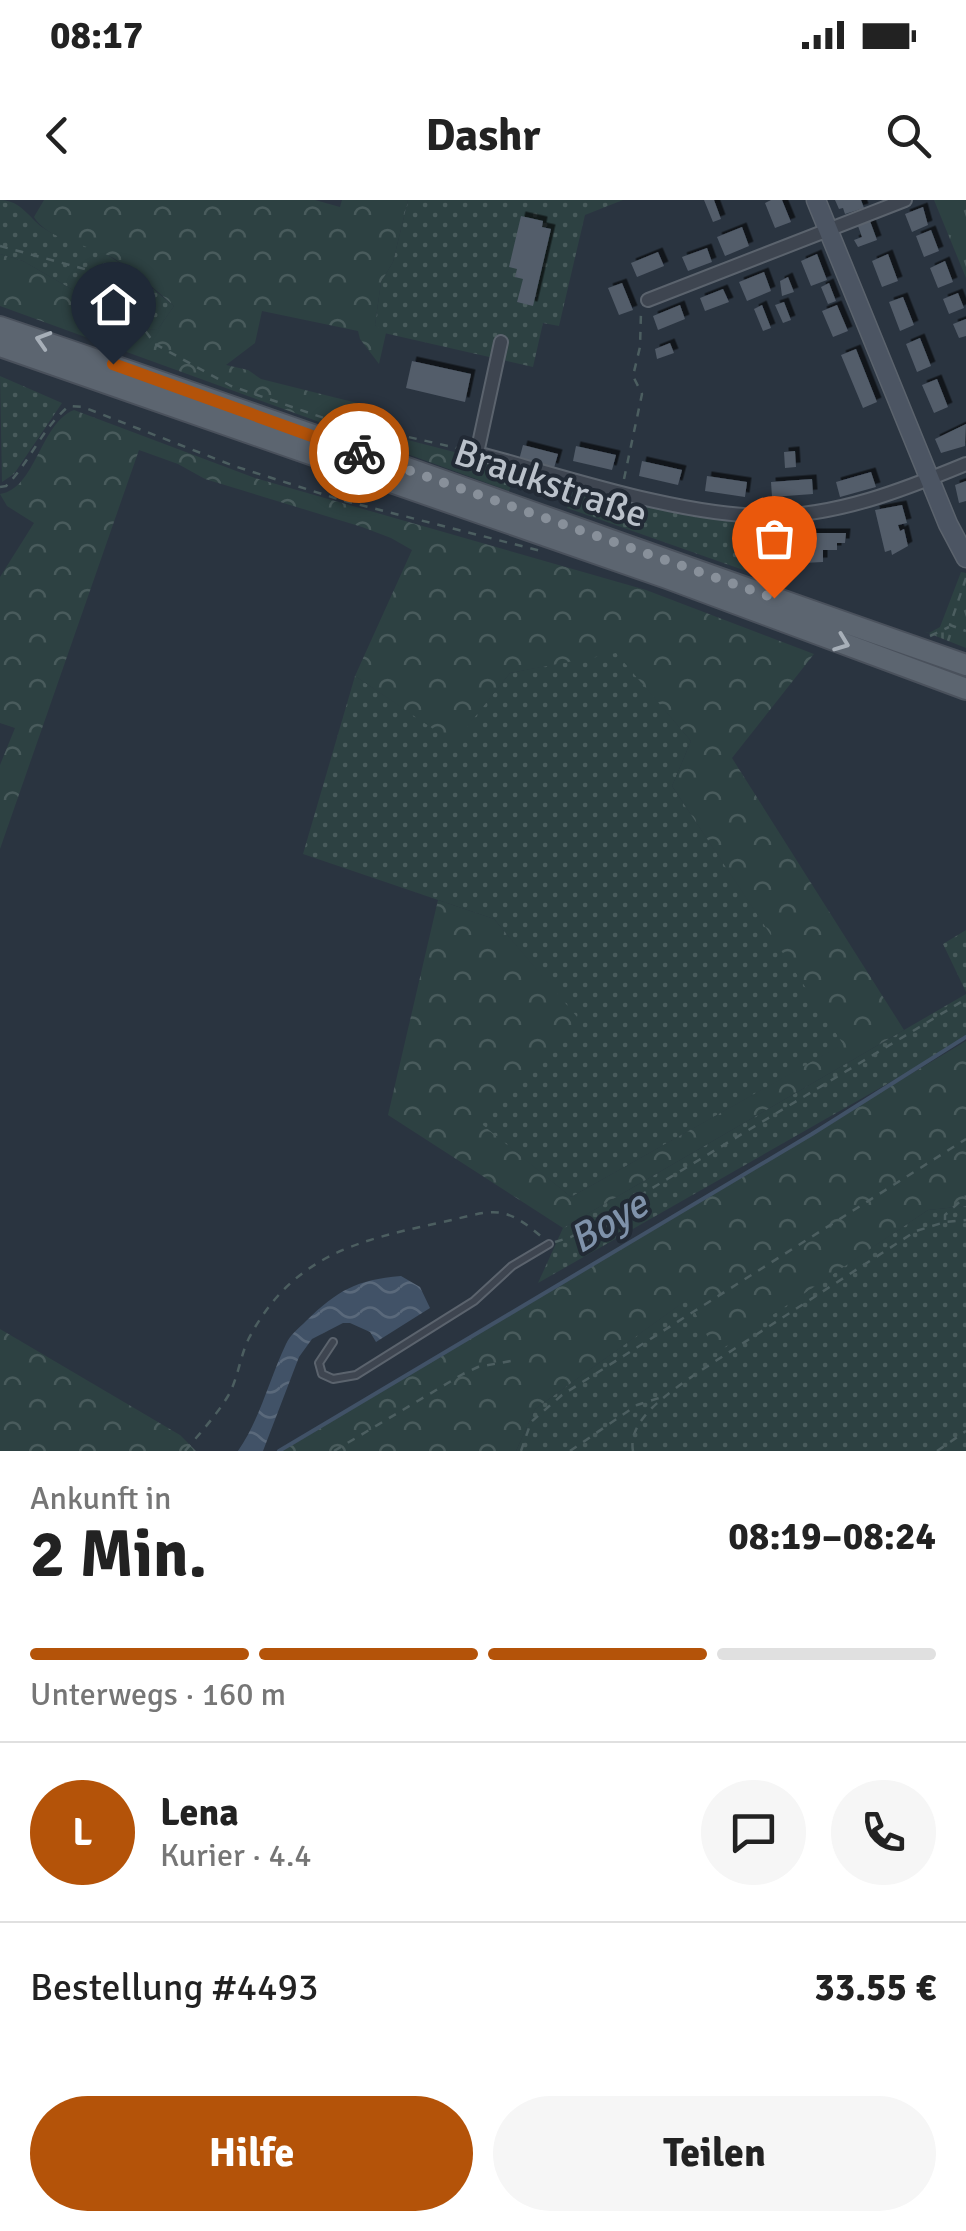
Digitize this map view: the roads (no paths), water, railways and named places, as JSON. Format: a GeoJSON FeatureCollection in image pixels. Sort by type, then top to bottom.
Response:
{"type":"FeatureCollection","features":[{"type":"Feature","properties":{"kind":"main road","name":"Braukstraße"},"geometry":{"type":"LineString","coordinates":[[4,338],[80,352],[966,665]]}},
{"type":"Feature","properties":{"kind":"main road","name":"Braukstraße"},"geometry":{"type":"LineString","coordinates":[[4,338],[966,689]]}},
{"type":"Feature","properties":{"kind":"street"},"geometry":{"type":"LineString","coordinates":[[816,200],[966,558]]}},
{"type":"Feature","properties":{"kind":"street"},"geometry":{"type":"LineString","coordinates":[[648,300],[905,200]]}},
{"type":"Feature","properties":{"kind":"street"},"geometry":{"type":"LineString","coordinates":[[501,342],[476,453],[696,508],[767,516],[822,511],[885,495],[966,464]]}},
{"type":"Feature","properties":{"kind":"lane"},"geometry":{"type":"LineString","coordinates":[[333,1342],[319,1362],[322,1374],[332,1379],[356,1374],[474,1301],[512,1266],[549,1244]]}},
{"type":"Feature","properties":{"kind":"water"},"geometry":{"type":"Polygon","coordinates":[[[401,1276],[420,1287],[430,1308],[376,1342],[370,1332],[350,1323],[312,1339],[299,1357],[263,1451],[238,1451],[295,1332],[328,1301],[349,1288],[401,1276]]]}},
{"type":"Feature","properties":{"kind":"waterway","name":"Boye"},"geometry":{"type":"LineString","coordinates":[[279,1451],[812,1134],[966,1037]]}}]}
